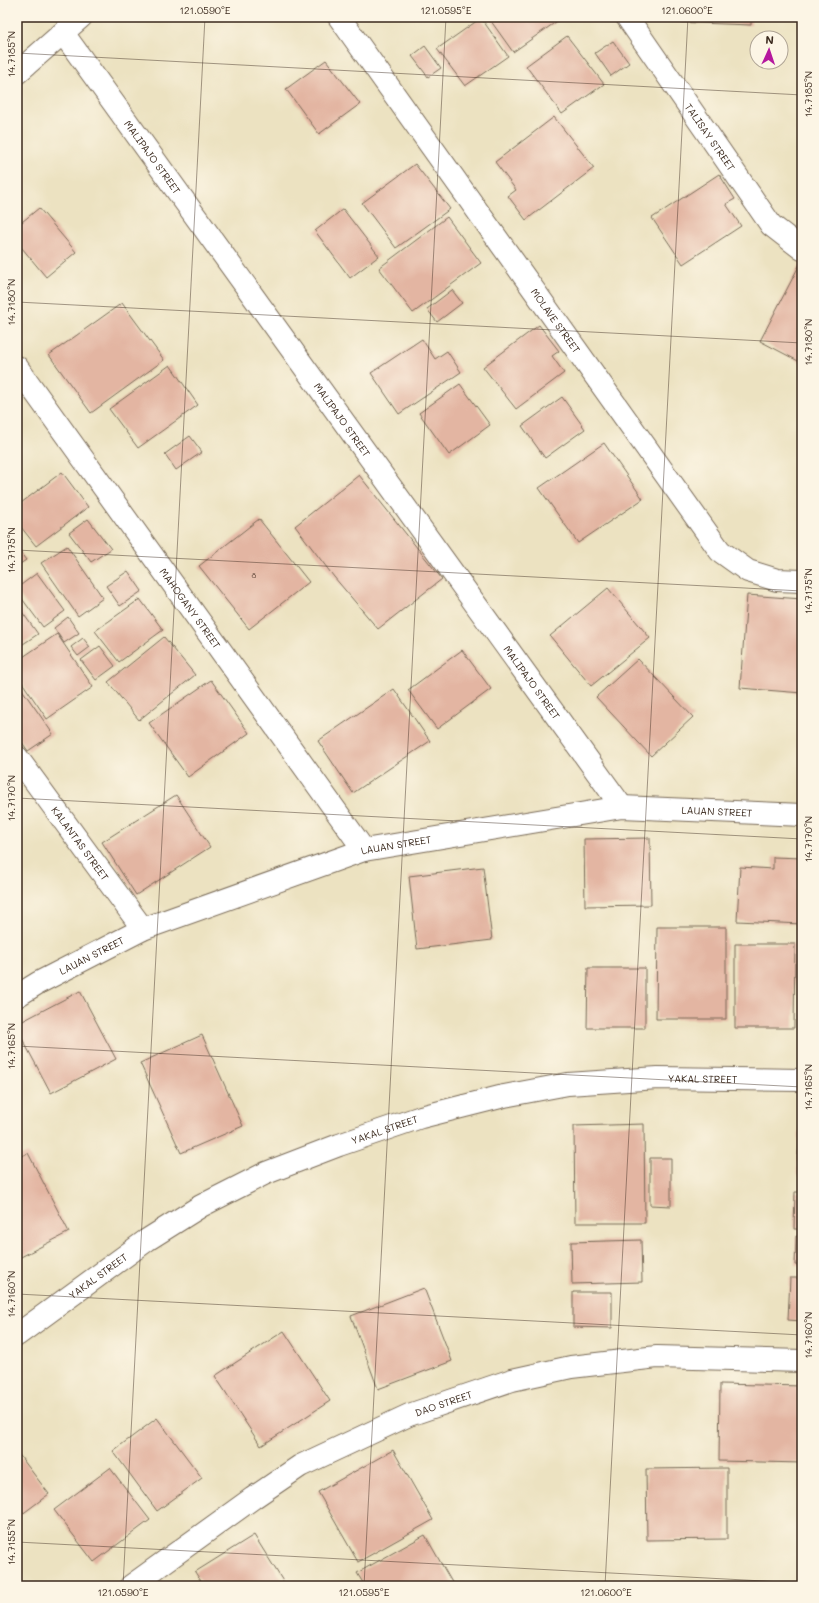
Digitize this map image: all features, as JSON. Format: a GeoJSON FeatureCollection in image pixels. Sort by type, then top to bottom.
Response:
{"type":"FeatureCollection","features":[{"type":"Feature","properties":{"kind":"street"},"geometry":{"type":"LineString","coordinates":[[17,73],[82,17]]}},
{"type":"Feature","properties":{"kind":"street","name":"MOLAVE STREET"},"geometry":{"type":"LineString","coordinates":[[339,17],[720,551],[748,571],[776,580],[802,581]]}},
{"type":"Feature","properties":{"kind":"street","name":"TALISAY STREET"},"geometry":{"type":"LineString","coordinates":[[627,17],[771,226],[802,249]]}},
{"type":"Feature","properties":{"kind":"street","name":"MALIPAJO STREET"},"geometry":{"type":"LineString","coordinates":[[64,33],[622,807]]}},
{"type":"Feature","properties":{"kind":"street","name":"MAHOGANY STREET"},"geometry":{"type":"LineString","coordinates":[[17,367],[364,850]]}},
{"type":"Feature","properties":{"kind":"street","name":"KALANTAS STREET"},"geometry":{"type":"LineString","coordinates":[[17,757],[144,929]]}},
{"type":"Feature","properties":{"kind":"street","name":"LAUAN STREET"},"geometry":{"type":"LineString","coordinates":[[17,996],[38,983],[144,929],[364,850],[622,807],[802,815]]}},
{"type":"Feature","properties":{"kind":"street","name":"YAKAL STREET"},"geometry":{"type":"LineString","coordinates":[[17,1335],[146,1240],[201,1206],[266,1173],[339,1144],[421,1117],[504,1096],[568,1084],[658,1078],[755,1078],[802,1080]]}},
{"type":"Feature","properties":{"kind":"street","name":"DAO STREET"},"geometry":{"type":"LineString","coordinates":[[130,1586],[300,1466],[409,1415],[512,1380],[571,1366],[657,1357],[802,1360]]}},
{"type":"Feature","properties":{"kind":"building"},"geometry":{"type":"Polygon","coordinates":[[[488,17],[563,17],[513,52],[488,17]]]}},
{"type":"Feature","properties":{"kind":"building"},"geometry":{"type":"Polygon","coordinates":[[[674,17],[751,17],[751,25],[673,22],[674,17]]]}},
{"type":"Feature","properties":{"kind":"building"},"geometry":{"type":"Polygon","coordinates":[[[481,18],[508,56],[465,86],[437,49],[481,18]]]}},
{"type":"Feature","properties":{"kind":"building"},"geometry":{"type":"Polygon","coordinates":[[[567,36],[604,84],[562,114],[526,66],[567,36]]]}},
{"type":"Feature","properties":{"kind":"building"},"geometry":{"type":"Polygon","coordinates":[[[613,41],[629,63],[611,76],[595,53],[613,41]]]}},
{"type":"Feature","properties":{"kind":"building"},"geometry":{"type":"Polygon","coordinates":[[[425,46],[441,68],[428,77],[412,56],[425,46]]]}},
{"type":"Feature","properties":{"kind":"building"},"geometry":{"type":"Polygon","coordinates":[[[326,60],[360,104],[319,134],[286,89],[326,60]]]}},
{"type":"Feature","properties":{"kind":"building"},"geometry":{"type":"Polygon","coordinates":[[[554,117],[594,168],[526,220],[508,196],[516,190],[495,162],[554,117]]]}},
{"type":"Feature","properties":{"kind":"building"},"geometry":{"type":"Polygon","coordinates":[[[415,164],[450,209],[396,248],[362,203],[415,164]]]}},
{"type":"Feature","properties":{"kind":"building"},"geometry":{"type":"Polygon","coordinates":[[[719,174],[735,199],[726,204],[741,226],[683,264],[652,218],[719,174]]]}},
{"type":"Feature","properties":{"kind":"building"},"geometry":{"type":"Polygon","coordinates":[[[39,208],[76,252],[46,277],[17,242],[17,226],[39,208]]]}},
{"type":"Feature","properties":{"kind":"building"},"geometry":{"type":"Polygon","coordinates":[[[343,209],[379,256],[350,278],[315,231],[343,209]]]}},
{"type":"Feature","properties":{"kind":"building"},"geometry":{"type":"Polygon","coordinates":[[[447,217],[481,263],[413,313],[379,268],[447,217]]]}},
{"type":"Feature","properties":{"kind":"building"},"geometry":{"type":"Polygon","coordinates":[[[801,262],[802,263],[802,363],[760,341],[801,262]]]}},
{"type":"Feature","properties":{"kind":"building"},"geometry":{"type":"Polygon","coordinates":[[[452,290],[462,303],[437,322],[427,309],[452,290]]]}},
{"type":"Feature","properties":{"kind":"building"},"geometry":{"type":"Polygon","coordinates":[[[122,303],[164,360],[91,413],[49,355],[122,303]]]}},
{"type":"Feature","properties":{"kind":"building"},"geometry":{"type":"Polygon","coordinates":[[[539,325],[559,351],[552,356],[564,373],[516,409],[483,367],[539,325]]]}},
{"type":"Feature","properties":{"kind":"building"},"geometry":{"type":"Polygon","coordinates":[[[422,339],[435,359],[447,351],[461,372],[399,414],[371,373],[422,339]]]}},
{"type":"Feature","properties":{"kind":"building"},"geometry":{"type":"Polygon","coordinates":[[[170,365],[198,405],[138,448],[109,409],[170,365]]]}},
{"type":"Feature","properties":{"kind":"building"},"geometry":{"type":"Polygon","coordinates":[[[460,384],[490,425],[449,455],[419,413],[460,384]]]}},
{"type":"Feature","properties":{"kind":"building"},"geometry":{"type":"Polygon","coordinates":[[[562,397],[585,429],[545,458],[522,426],[562,397]]]}},
{"type":"Feature","properties":{"kind":"building"},"geometry":{"type":"Polygon","coordinates":[[[190,436],[202,452],[176,470],[165,454],[190,436]]]}},
{"type":"Feature","properties":{"kind":"building"},"geometry":{"type":"Polygon","coordinates":[[[604,443],[643,499],[578,543],[539,488],[604,443]]]}},
{"type":"Feature","properties":{"kind":"building"},"geometry":{"type":"Polygon","coordinates":[[[62,472],[88,507],[36,546],[17,522],[17,506],[62,472]]]}},
{"type":"Feature","properties":{"kind":"building"},"geometry":{"type":"Polygon","coordinates":[[[359,475],[442,579],[378,629],[334,577],[295,526],[359,475]]]}},
{"type":"Feature","properties":{"kind":"building"},"geometry":{"type":"Polygon","coordinates":[[[88,519],[111,549],[91,562],[69,533],[88,519]]]}},
{"type":"Feature","properties":{"kind":"building"},"geometry":{"type":"Polygon","coordinates":[[[259,519],[309,582],[249,629],[199,566],[259,519]]]}},
{"type":"Feature","properties":{"kind":"building"},"geometry":{"type":"Polygon","coordinates":[[[67,546],[103,598],[78,616],[41,563],[67,546]]]}},
{"type":"Feature","properties":{"kind":"building"},"geometry":{"type":"Polygon","coordinates":[[[17,548],[26,560],[17,566],[17,548]]]}},
{"type":"Feature","properties":{"kind":"building"},"geometry":{"type":"Polygon","coordinates":[[[128,571],[142,591],[120,606],[106,586],[128,571]]]}},
{"type":"Feature","properties":{"kind":"building"},"geometry":{"type":"Polygon","coordinates":[[[37,573],[65,611],[43,627],[17,592],[17,588],[37,573]]]}},
{"type":"Feature","properties":{"kind":"building"},"geometry":{"type":"Polygon","coordinates":[[[608,588],[650,638],[591,686],[550,636],[608,588]]]}},
{"type":"Feature","properties":{"kind":"building"},"geometry":{"type":"Polygon","coordinates":[[[747,595],[802,599],[800,653],[802,653],[802,693],[740,688],[747,595]]]}},
{"type":"Feature","properties":{"kind":"building"},"geometry":{"type":"Polygon","coordinates":[[[140,599],[163,630],[119,662],[95,631],[140,599]]]}},
{"type":"Feature","properties":{"kind":"building"},"geometry":{"type":"Polygon","coordinates":[[[17,605],[38,634],[17,648],[17,605]]]}},
{"type":"Feature","properties":{"kind":"building"},"geometry":{"type":"Polygon","coordinates":[[[68,617],[79,633],[64,643],[54,628],[68,617]]]}},
{"type":"Feature","properties":{"kind":"building"},"geometry":{"type":"Polygon","coordinates":[[[57,634],[93,687],[47,719],[17,675],[17,661],[57,634]]]}},
{"type":"Feature","properties":{"kind":"building"},"geometry":{"type":"Polygon","coordinates":[[[164,637],[195,675],[139,720],[108,682],[164,637]]]}},
{"type":"Feature","properties":{"kind":"building"},"geometry":{"type":"Polygon","coordinates":[[[83,638],[90,647],[78,656],[71,647],[83,638]]]}},
{"type":"Feature","properties":{"kind":"building"},"geometry":{"type":"Polygon","coordinates":[[[100,646],[115,666],[96,680],[81,660],[100,646]]]}},
{"type":"Feature","properties":{"kind":"building"},"geometry":{"type":"Polygon","coordinates":[[[462,650],[491,689],[437,729],[408,690],[462,650]]]}},
{"type":"Feature","properties":{"kind":"building"},"geometry":{"type":"Polygon","coordinates":[[[638,659],[693,717],[651,756],[596,697],[638,659]]]}},
{"type":"Feature","properties":{"kind":"building"},"geometry":{"type":"Polygon","coordinates":[[[211,680],[249,733],[188,777],[149,723],[211,680]]]}},
{"type":"Feature","properties":{"kind":"building"},"geometry":{"type":"Polygon","coordinates":[[[21,688],[53,734],[28,751],[17,735],[17,691],[21,688]]]}},
{"type":"Feature","properties":{"kind":"building"},"geometry":{"type":"Polygon","coordinates":[[[394,689],[430,741],[353,793],[318,741],[394,689]]]}},
{"type":"Feature","properties":{"kind":"building"},"geometry":{"type":"Polygon","coordinates":[[[176,795],[210,847],[136,895],[102,842],[176,795]]]}},
{"type":"Feature","properties":{"kind":"building"},"geometry":{"type":"Polygon","coordinates":[[[650,838],[651,905],[585,906],[584,839],[650,838]]]}},
{"type":"Feature","properties":{"kind":"building"},"geometry":{"type":"Polygon","coordinates":[[[773,857],[802,858],[802,924],[737,921],[740,867],[773,869],[773,857]]]}},
{"type":"Feature","properties":{"kind":"building"},"geometry":{"type":"Polygon","coordinates":[[[483,867],[492,940],[417,949],[409,876],[483,867]]]}},
{"type":"Feature","properties":{"kind":"building"},"geometry":{"type":"Polygon","coordinates":[[[657,927],[726,927],[726,1019],[656,1019],[657,927]]]}},
{"type":"Feature","properties":{"kind":"building"},"geometry":{"type":"Polygon","coordinates":[[[735,944],[795,944],[794,1028],[735,1028],[735,944]]]}},
{"type":"Feature","properties":{"kind":"building"},"geometry":{"type":"Polygon","coordinates":[[[588,968],[645,968],[645,1028],[587,1028],[588,968]]]}},
{"type":"Feature","properties":{"kind":"building"},"geometry":{"type":"Polygon","coordinates":[[[80,991],[116,1059],[51,1093],[17,1029],[17,1024],[80,991]]]}},
{"type":"Feature","properties":{"kind":"building"},"geometry":{"type":"Polygon","coordinates":[[[202,1035],[243,1126],[181,1153],[140,1063],[202,1035]]]}},
{"type":"Feature","properties":{"kind":"building"},"geometry":{"type":"Polygon","coordinates":[[[800,1120],[802,1120],[802,1176],[797,1175],[800,1120]]]}},
{"type":"Feature","properties":{"kind":"building"},"geometry":{"type":"Polygon","coordinates":[[[644,1124],[645,1223],[575,1223],[574,1126],[644,1124]]]}},
{"type":"Feature","properties":{"kind":"building"},"geometry":{"type":"Polygon","coordinates":[[[28,1153],[69,1232],[17,1259],[17,1158],[28,1153]]]}},
{"type":"Feature","properties":{"kind":"building"},"geometry":{"type":"Polygon","coordinates":[[[650,1158],[671,1158],[671,1206],[650,1205],[650,1158]]]}},
{"type":"Feature","properties":{"kind":"building"},"geometry":{"type":"Polygon","coordinates":[[[795,1192],[802,1192],[802,1229],[794,1229],[795,1192]]]}},
{"type":"Feature","properties":{"kind":"building"},"geometry":{"type":"Polygon","coordinates":[[[796,1236],[802,1237],[802,1265],[795,1265],[796,1236]]]}},
{"type":"Feature","properties":{"kind":"building"},"geometry":{"type":"Polygon","coordinates":[[[641,1240],[642,1282],[572,1284],[571,1242],[641,1240]]]}},
{"type":"Feature","properties":{"kind":"building"},"geometry":{"type":"Polygon","coordinates":[[[790,1278],[802,1278],[802,1321],[788,1320],[790,1278]]]}},
{"type":"Feature","properties":{"kind":"building"},"geometry":{"type":"Polygon","coordinates":[[[424,1288],[452,1361],[378,1389],[351,1316],[424,1288]]]}},
{"type":"Feature","properties":{"kind":"building"},"geometry":{"type":"Polygon","coordinates":[[[573,1292],[612,1292],[612,1328],[573,1327],[573,1292]]]}},
{"type":"Feature","properties":{"kind":"building"},"geometry":{"type":"Polygon","coordinates":[[[284,1331],[330,1401],[261,1446],[215,1376],[284,1331]]]}},
{"type":"Feature","properties":{"kind":"building"},"geometry":{"type":"Polygon","coordinates":[[[720,1384],[802,1386],[802,1463],[719,1461],[720,1384]]]}},
{"type":"Feature","properties":{"kind":"building"},"geometry":{"type":"Polygon","coordinates":[[[157,1418],[202,1478],[157,1511],[113,1451],[157,1418]]]}},
{"type":"Feature","properties":{"kind":"building"},"geometry":{"type":"Polygon","coordinates":[[[393,1450],[433,1520],[358,1562],[318,1492],[393,1450]]]}},
{"type":"Feature","properties":{"kind":"building"},"geometry":{"type":"Polygon","coordinates":[[[17,1452],[49,1494],[17,1518],[17,1452]]]}},
{"type":"Feature","properties":{"kind":"building"},"geometry":{"type":"Polygon","coordinates":[[[110,1468],[150,1520],[94,1562],[54,1510],[110,1468]]]}},
{"type":"Feature","properties":{"kind":"building"},"geometry":{"type":"Polygon","coordinates":[[[727,1468],[727,1539],[647,1540],[646,1469],[727,1468]]]}},
{"type":"Feature","properties":{"kind":"building"},"geometry":{"type":"Polygon","coordinates":[[[254,1535],[286,1586],[204,1586],[195,1572],[254,1535]]]}},
{"type":"Feature","properties":{"kind":"building"},"geometry":{"type":"Polygon","coordinates":[[[425,1535],[454,1586],[365,1586],[357,1573],[425,1535]]]}}]}
